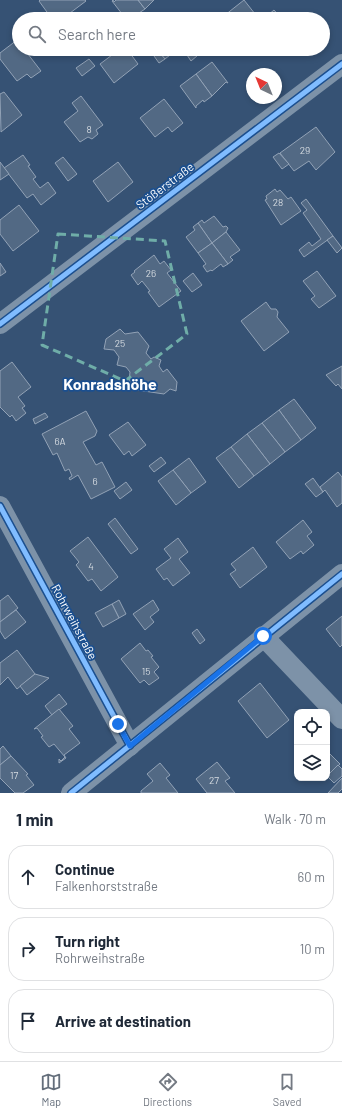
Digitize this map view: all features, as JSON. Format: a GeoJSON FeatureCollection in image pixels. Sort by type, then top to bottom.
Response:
{"type":"FeatureCollection","features":[{"type":"Feature","properties":{"kind":"street","name":"Stößerstraße"},"geometry":{"type":"LineString","coordinates":[[0,324],[342,64]]}},
{"type":"Feature","properties":{"kind":"street","name":"Rohrweihstraße"},"geometry":{"type":"LineString","coordinates":[[0,506],[130,746]]}},
{"type":"Feature","properties":{"kind":"street"},"geometry":{"type":"LineString","coordinates":[[71,793],[263,636],[342,574]]}},
{"type":"Feature","properties":{"kind":"street"},"geometry":{"type":"LineString","coordinates":[[263,636],[342,719]]}},
{"type":"Feature","properties":{"kind":"highlighted area"},"geometry":{"type":"Polygon","coordinates":[[[58,234],[165,241],[187,334],[125,381],[42,345],[58,234]]]}},
{"type":"Feature","properties":{"kind":"building"},"geometry":{"type":"Polygon","coordinates":[[[138,0],[145,9],[140,12],[121,12],[112,1],[138,0]]]}},
{"type":"Feature","properties":{"kind":"building"},"geometry":{"type":"Polygon","coordinates":[[[138,0],[154,0],[145,9],[138,0]]]}},
{"type":"Feature","properties":{"kind":"building"},"geometry":{"type":"Polygon","coordinates":[[[244,0],[253,12],[229,12],[244,0]]]}},
{"type":"Feature","properties":{"kind":"building"},"geometry":{"type":"Polygon","coordinates":[[[39,1],[86,1],[71,12],[47,12],[39,1]]]}},
{"type":"Feature","properties":{"kind":"building"},"geometry":{"type":"Polygon","coordinates":[[[12,44],[12,56],[29,56],[41,71],[31,78],[27,74],[17,81],[0,59],[0,53],[12,44]]]}},
{"type":"Feature","properties":{"kind":"building"},"geometry":{"type":"Polygon","coordinates":[[[111,56],[132,56],[138,64],[114,83],[100,64],[111,56]]]}},
{"type":"Feature","properties":{"kind":"building"},"geometry":{"type":"Polygon","coordinates":[[[154,56],[163,56],[165,59],[159,63],[154,56]]]}},
{"type":"Feature","properties":{"kind":"building"},"geometry":{"type":"Polygon","coordinates":[[[188,56],[197,56],[191,61],[188,56]]]}},
{"type":"Feature","properties":{"kind":"building"},"geometry":{"type":"Polygon","coordinates":[[[89,59],[95,66],[82,76],[76,68],[89,59]]]}},
{"type":"Feature","properties":{"kind":"building"},"geometry":{"type":"Polygon","coordinates":[[[212,62],[228,83],[226,82],[212,96],[196,74],[212,62]]]}},
{"type":"Feature","properties":{"kind":"building"},"geometry":{"type":"Polygon","coordinates":[[[196,74],[212,96],[204,102],[203,100],[196,106],[196,108],[180,86],[196,74]]]}},
{"type":"Feature","properties":{"kind":"building"},"geometry":{"type":"Polygon","coordinates":[[[4,92],[22,115],[1,132],[0,94],[4,92]]]}},
{"type":"Feature","properties":{"kind":"building"},"geometry":{"type":"Polygon","coordinates":[[[81,96],[103,125],[96,130],[98,134],[92,139],[88,137],[80,142],[64,122],[78,111],[72,103],[81,96]]]}},
{"type":"Feature","properties":{"kind":"building"},"geometry":{"type":"Polygon","coordinates":[[[164,99],[183,123],[172,132],[168,127],[155,137],[140,118],[164,99]]]}},
{"type":"Feature","properties":{"kind":"building"},"geometry":{"type":"Polygon","coordinates":[[[316,127],[335,152],[316,170],[309,161],[294,171],[280,153],[316,127]]]}},
{"type":"Feature","properties":{"kind":"building"},"geometry":{"type":"Polygon","coordinates":[[[279,153],[289,164],[282,169],[273,157],[279,153]]]}},
{"type":"Feature","properties":{"kind":"building"},"geometry":{"type":"Polygon","coordinates":[[[23,155],[30,165],[28,166],[36,177],[33,179],[40,188],[48,182],[56,193],[41,205],[33,194],[27,198],[4,168],[23,155]]]}},
{"type":"Feature","properties":{"kind":"building"},"geometry":{"type":"Polygon","coordinates":[[[63,157],[77,174],[68,181],[55,163],[63,157]]]}},
{"type":"Feature","properties":{"kind":"building"},"geometry":{"type":"Polygon","coordinates":[[[0,162],[9,174],[0,180],[0,162]]]}},
{"type":"Feature","properties":{"kind":"building"},"geometry":{"type":"Polygon","coordinates":[[[118,162],[133,182],[108,202],[93,181],[118,162]]]}},
{"type":"Feature","properties":{"kind":"building"},"geometry":{"type":"Polygon","coordinates":[[[275,189],[277,192],[280,190],[288,199],[291,197],[301,211],[281,225],[265,200],[267,199],[266,196],[275,189]]]}},
{"type":"Feature","properties":{"kind":"building"},"geometry":{"type":"Polygon","coordinates":[[[306,199],[333,236],[304,257],[299,250],[309,242],[312,246],[321,239],[303,213],[307,210],[301,203],[306,199]]]}},
{"type":"Feature","properties":{"kind":"building"},"geometry":{"type":"Polygon","coordinates":[[[19,205],[39,231],[13,251],[0,234],[0,220],[19,205]]]}},
{"type":"Feature","properties":{"kind":"building"},"geometry":{"type":"Polygon","coordinates":[[[214,216],[223,227],[226,226],[228,228],[226,232],[212,243],[198,223],[202,220],[204,223],[214,216]]]}},
{"type":"Feature","properties":{"kind":"building"},"geometry":{"type":"Polygon","coordinates":[[[198,223],[212,243],[198,253],[186,237],[195,230],[193,227],[198,223]]]}},
{"type":"Feature","properties":{"kind":"building"},"geometry":{"type":"Polygon","coordinates":[[[226,232],[240,250],[230,257],[233,260],[228,264],[212,243],[226,232]]]}},
{"type":"Feature","properties":{"kind":"building"},"geometry":{"type":"Polygon","coordinates":[[[333,236],[342,248],[337,253],[327,240],[333,236]]]}},
{"type":"Feature","properties":{"kind":"building"},"geometry":{"type":"Polygon","coordinates":[[[212,243],[228,264],[223,267],[221,264],[212,271],[207,272],[203,266],[206,264],[198,253],[212,243]]]}},
{"type":"Feature","properties":{"kind":"building"},"geometry":{"type":"Polygon","coordinates":[[[154,255],[160,264],[164,261],[171,270],[167,273],[181,291],[159,307],[148,292],[150,291],[142,281],[138,285],[131,275],[154,255]]]}},
{"type":"Feature","properties":{"kind":"building"},"geometry":{"type":"Polygon","coordinates":[[[0,263],[6,272],[0,276],[0,263]]]}},
{"type":"Feature","properties":{"kind":"building"},"geometry":{"type":"Polygon","coordinates":[[[317,271],[336,296],[319,308],[311,299],[315,296],[303,281],[317,271]]]}},
{"type":"Feature","properties":{"kind":"building"},"geometry":{"type":"Polygon","coordinates":[[[193,273],[202,285],[192,292],[183,281],[193,273]]]}},
{"type":"Feature","properties":{"kind":"building"},"geometry":{"type":"Polygon","coordinates":[[[266,302],[271,309],[276,309],[278,312],[277,317],[289,332],[264,351],[241,321],[266,302]]]}},
{"type":"Feature","properties":{"kind":"building"},"geometry":{"type":"Polygon","coordinates":[[[120,329],[125,334],[138,332],[149,346],[146,353],[151,359],[154,357],[161,360],[159,366],[163,372],[167,369],[177,382],[176,391],[170,389],[164,394],[137,390],[138,384],[129,382],[130,372],[126,367],[117,365],[119,357],[114,350],[104,349],[106,339],[120,329]]]}},
{"type":"Feature","properties":{"kind":"building"},"geometry":{"type":"Polygon","coordinates":[[[12,362],[31,387],[18,397],[25,406],[22,408],[26,413],[16,421],[12,415],[10,417],[0,407],[0,371],[12,362]]]}},
{"type":"Feature","properties":{"kind":"building"},"geometry":{"type":"Polygon","coordinates":[[[342,366],[342,389],[338,384],[336,386],[326,375],[342,366]]]}},
{"type":"Feature","properties":{"kind":"building"},"geometry":{"type":"Polygon","coordinates":[[[294,399],[316,428],[301,440],[279,410],[294,399]]]}},
{"type":"Feature","properties":{"kind":"building"},"geometry":{"type":"Polygon","coordinates":[[[279,410],[301,440],[285,452],[262,423],[279,410]]]}},
{"type":"Feature","properties":{"kind":"building"},"geometry":{"type":"Polygon","coordinates":[[[86,411],[97,431],[95,436],[83,442],[96,465],[102,462],[115,487],[91,499],[78,475],[70,480],[69,478],[72,476],[69,469],[65,471],[57,453],[53,455],[42,434],[86,411]]]}},
{"type":"Feature","properties":{"kind":"building"},"geometry":{"type":"Polygon","coordinates":[[[45,413],[48,417],[35,424],[33,419],[45,413]]]}},
{"type":"Feature","properties":{"kind":"building"},"geometry":{"type":"Polygon","coordinates":[[[128,422],[146,445],[132,456],[129,451],[124,455],[109,435],[128,422]]]}},
{"type":"Feature","properties":{"kind":"building"},"geometry":{"type":"Polygon","coordinates":[[[262,423],[285,452],[270,464],[247,434],[262,423]]]}},
{"type":"Feature","properties":{"kind":"building"},"geometry":{"type":"Polygon","coordinates":[[[247,434],[270,464],[254,476],[231,447],[247,434]]]}},
{"type":"Feature","properties":{"kind":"building"},"geometry":{"type":"Polygon","coordinates":[[[231,447],[254,476],[239,488],[216,458],[231,447]]]}},
{"type":"Feature","properties":{"kind":"building"},"geometry":{"type":"Polygon","coordinates":[[[161,457],[166,463],[154,472],[149,466],[161,457]]]}},
{"type":"Feature","properties":{"kind":"building"},"geometry":{"type":"Polygon","coordinates":[[[189,458],[206,482],[191,493],[173,470],[189,458]]]}},
{"type":"Feature","properties":{"kind":"building"},"geometry":{"type":"Polygon","coordinates":[[[173,470],[191,493],[176,505],[158,481],[173,470]]]}},
{"type":"Feature","properties":{"kind":"building"},"geometry":{"type":"Polygon","coordinates":[[[338,472],[342,477],[342,503],[337,507],[325,490],[323,492],[320,487],[338,472]]]}},
{"type":"Feature","properties":{"kind":"building"},"geometry":{"type":"Polygon","coordinates":[[[313,478],[323,492],[316,497],[305,484],[313,478]]]}},
{"type":"Feature","properties":{"kind":"building"},"geometry":{"type":"Polygon","coordinates":[[[126,482],[132,490],[120,499],[114,491],[126,482]]]}},
{"type":"Feature","properties":{"kind":"building"},"geometry":{"type":"Polygon","coordinates":[[[115,518],[138,549],[131,554],[108,524],[115,518]]]}},
{"type":"Feature","properties":{"kind":"building"},"geometry":{"type":"Polygon","coordinates":[[[303,520],[312,532],[307,536],[314,545],[303,554],[301,551],[290,559],[276,542],[303,520]]]}},
{"type":"Feature","properties":{"kind":"building"},"geometry":{"type":"Polygon","coordinates":[[[88,537],[118,577],[101,591],[92,579],[88,581],[76,565],[79,562],[70,551],[88,537]]]}},
{"type":"Feature","properties":{"kind":"building"},"geometry":{"type":"Polygon","coordinates":[[[178,538],[188,552],[179,559],[190,573],[173,586],[167,578],[164,580],[156,569],[171,558],[164,549],[178,538]]]}},
{"type":"Feature","properties":{"kind":"building"},"geometry":{"type":"Polygon","coordinates":[[[253,547],[267,567],[240,588],[230,574],[236,570],[231,564],[253,547]]]}},
{"type":"Feature","properties":{"kind":"building"},"geometry":{"type":"Polygon","coordinates":[[[8,595],[18,608],[0,622],[0,601],[8,595]]]}},
{"type":"Feature","properties":{"kind":"building"},"geometry":{"type":"Polygon","coordinates":[[[119,600],[126,614],[119,618],[112,604],[119,600]]]}},
{"type":"Feature","properties":{"kind":"building"},"geometry":{"type":"Polygon","coordinates":[[[153,600],[159,610],[150,617],[154,622],[145,630],[133,614],[153,600]]]}},
{"type":"Feature","properties":{"kind":"building"},"geometry":{"type":"Polygon","coordinates":[[[112,604],[119,618],[103,627],[95,613],[112,604]]]}},
{"type":"Feature","properties":{"kind":"building"},"geometry":{"type":"Polygon","coordinates":[[[16,610],[26,622],[5,639],[0,631],[0,622],[16,610]]]}},
{"type":"Feature","properties":{"kind":"building"},"geometry":{"type":"Polygon","coordinates":[[[342,616],[342,645],[340,647],[326,629],[342,616]]]}},
{"type":"Feature","properties":{"kind":"building"},"geometry":{"type":"Polygon","coordinates":[[[197,629],[205,640],[200,644],[192,633],[197,629]]]}},
{"type":"Feature","properties":{"kind":"building"},"geometry":{"type":"Polygon","coordinates":[[[140,643],[146,651],[148,650],[153,656],[151,657],[159,667],[154,672],[159,678],[149,685],[144,680],[140,683],[121,659],[140,643]]]}},
{"type":"Feature","properties":{"kind":"building"},"geometry":{"type":"Polygon","coordinates":[[[17,650],[35,674],[17,689],[8,677],[0,685],[0,663],[17,650]]]}},
{"type":"Feature","properties":{"kind":"building"},"geometry":{"type":"Polygon","coordinates":[[[35,674],[49,678],[27,695],[20,686],[35,674]]]}},
{"type":"Feature","properties":{"kind":"building"},"geometry":{"type":"Polygon","coordinates":[[[260,683],[289,720],[267,738],[238,701],[260,683]]]}},
{"type":"Feature","properties":{"kind":"building"},"geometry":{"type":"Polygon","coordinates":[[[59,694],[67,704],[52,715],[45,706],[59,694]]]}},
{"type":"Feature","properties":{"kind":"building"},"geometry":{"type":"Polygon","coordinates":[[[59,709],[73,726],[69,729],[80,743],[64,755],[66,758],[59,763],[59,759],[61,761],[65,757],[54,744],[49,747],[41,737],[43,736],[37,728],[34,729],[59,709]]]}},
{"type":"Feature","properties":{"kind":"building"},"geometry":{"type":"Polygon","coordinates":[[[3,746],[11,756],[0,765],[0,749],[3,746]]]}},
{"type":"Feature","properties":{"kind":"building"},"geometry":{"type":"Polygon","coordinates":[[[330,754],[340,764],[330,773],[330,754]]]}},
{"type":"Feature","properties":{"kind":"building"},"geometry":{"type":"Polygon","coordinates":[[[11,756],[28,774],[26,775],[34,785],[23,793],[15,793],[0,778],[0,765],[11,756]]]}},
{"type":"Feature","properties":{"kind":"building"},"geometry":{"type":"Polygon","coordinates":[[[217,762],[230,778],[225,781],[235,793],[207,793],[196,779],[217,762]]]}},
{"type":"Feature","properties":{"kind":"building"},"geometry":{"type":"Polygon","coordinates":[[[160,763],[170,775],[166,778],[178,793],[141,793],[141,791],[153,781],[147,774],[160,763]]]}},
{"type":"Feature","properties":{"kind":"building"},"geometry":{"type":"Polygon","coordinates":[[[338,765],[342,769],[342,776],[334,783],[330,779],[330,773],[338,765]]]}},
{"type":"Feature","properties":{"kind":"building"},"geometry":{"type":"Polygon","coordinates":[[[342,778],[342,789],[338,793],[328,793],[342,778]]]}},
{"type":"Feature","properties":{"kind":"cycle path"},"geometry":{"type":"LineString","coordinates":[[0,324],[342,64]]}},
{"type":"Feature","properties":{"kind":"cycle path"},"geometry":{"type":"LineString","coordinates":[[0,506],[130,746]]}},
{"type":"Feature","properties":{"kind":"cycle path"},"geometry":{"type":"LineString","coordinates":[[71,793],[342,574]]}},
{"type":"Feature","properties":{"kind":"district","name":"Konradshöhe"},"geometry":{"type":"Point","coordinates":[110,384]}},
{"type":"Feature","properties":{"kind":"route"},"geometry":{"type":"LineString","coordinates":[[118,724],[130,746],[263,636]]}}]}
